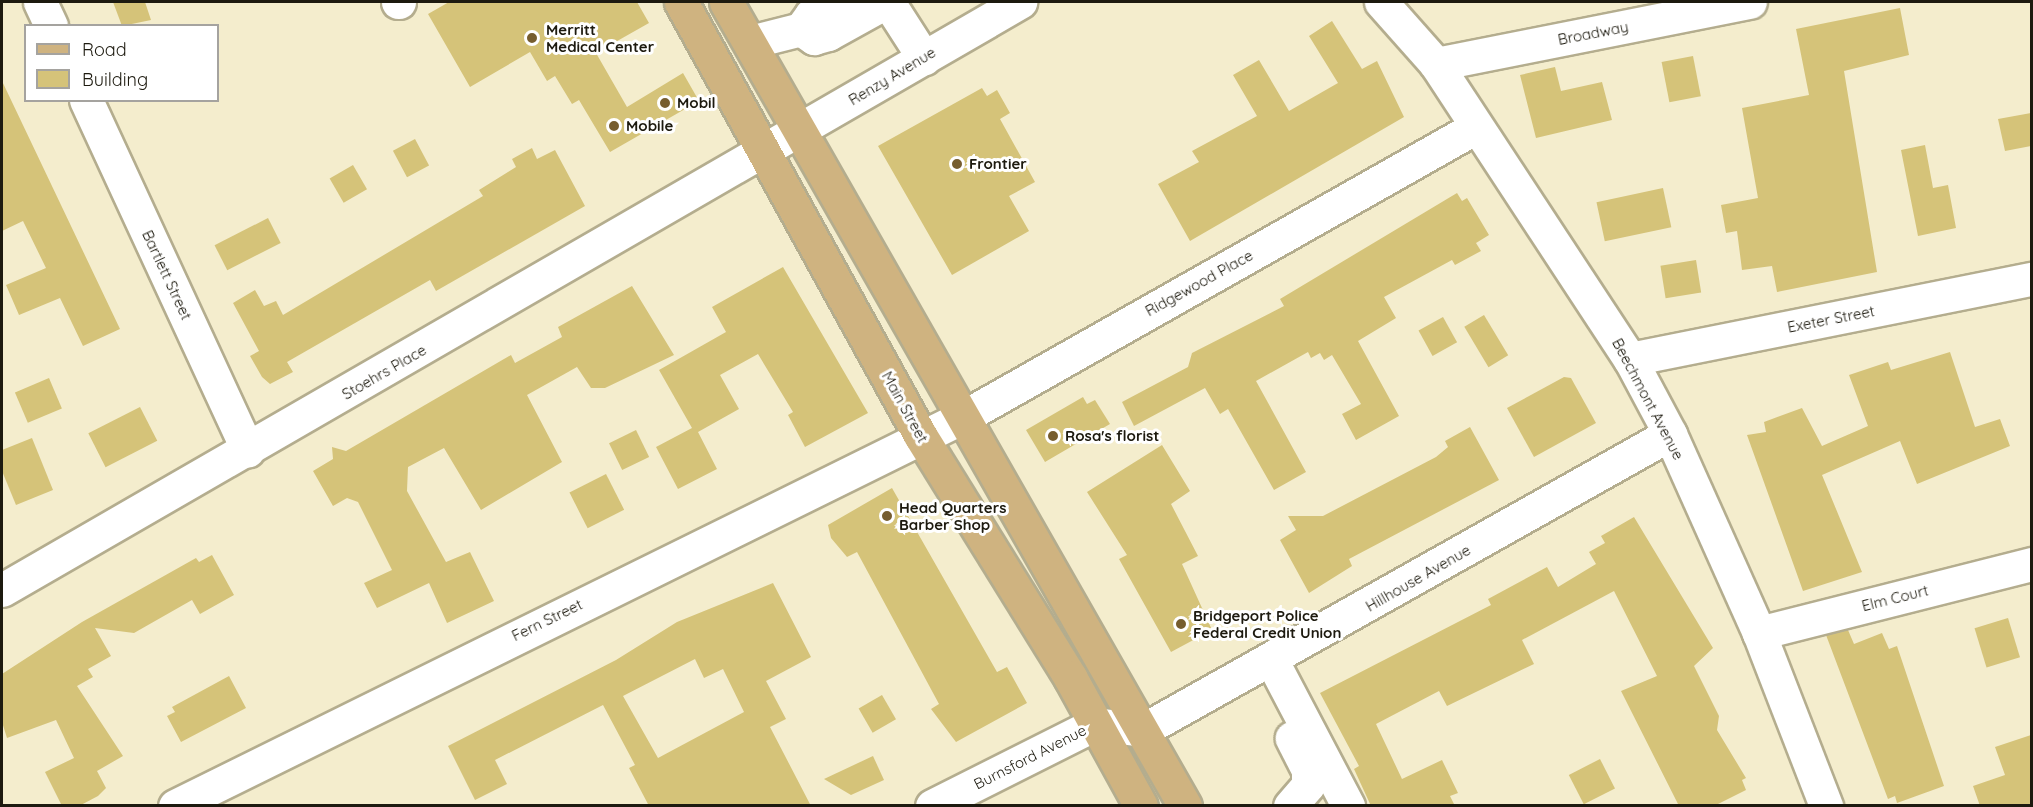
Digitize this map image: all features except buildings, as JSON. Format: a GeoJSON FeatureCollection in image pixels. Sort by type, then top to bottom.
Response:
{"type":"FeatureCollection","features":[{"type":"Feature","properties":{"kind":"main road","name":"Main Street"},"geometry":{"type":"LineString","coordinates":[[681,2],[920,435],[1095,724],[1141,806]]}},
{"type":"Feature","properties":{"kind":"main road"},"geometry":{"type":"LineString","coordinates":[[726,2],[965,416],[1185,806]]}},
{"type":"Feature","properties":{"kind":"street"},"geometry":{"type":"LineString","coordinates":[[40,2],[50,24]]}},
{"type":"Feature","properties":{"kind":"street"},"geometry":{"type":"LineString","coordinates":[[750,42],[801,29],[811,15],[838,2]]}},
{"type":"Feature","properties":{"kind":"street"},"geometry":{"type":"LineString","coordinates":[[801,29],[814,38],[828,34],[887,2],[924,58]]}},
{"type":"Feature","properties":{"kind":"street","name":"Beechmont Avenue"},"geometry":{"type":"LineString","coordinates":[[1381,2],[1436,64],[1630,359],[1670,434],[1759,633],[1826,806]]}},
{"type":"Feature","properties":{"kind":"street","name":"Broadway"},"geometry":{"type":"LineString","coordinates":[[1436,64],[1750,2]]}},
{"type":"Feature","properties":{"kind":"street","name":"Renzy Avenue"},"geometry":{"type":"LineString","coordinates":[[766,153],[1014,3]]}},
{"type":"Feature","properties":{"kind":"street","name":"Bartlett Street"},"geometry":{"type":"LineString","coordinates":[[87,102],[248,450]]}},
{"type":"Feature","properties":{"kind":"street","name":"Ridgewood Place"},"geometry":{"type":"LineString","coordinates":[[920,435],[965,416],[1476,127]]}},
{"type":"Feature","properties":{"kind":"street","name":"Stoehrs Place"},"geometry":{"type":"LineString","coordinates":[[2,590],[766,153]]}},
{"type":"Feature","properties":{"kind":"street","name":"Exeter Street"},"geometry":{"type":"LineString","coordinates":[[1630,359],[2031,279]]}},
{"type":"Feature","properties":{"kind":"street","name":"Hillhouse Avenue"},"geometry":{"type":"LineString","coordinates":[[1143,730],[1266,665],[1670,434]]}},
{"type":"Feature","properties":{"kind":"street","name":"Fern Street"},"geometry":{"type":"LineString","coordinates":[[175,806],[920,435]]}},
{"type":"Feature","properties":{"kind":"street","name":"Elm Court"},"geometry":{"type":"LineString","coordinates":[[1759,633],[2031,564]]}},
{"type":"Feature","properties":{"kind":"street"},"geometry":{"type":"LineString","coordinates":[[1266,665],[1308,770],[1308,785],[1290,806]]}},
{"type":"Feature","properties":{"kind":"street"},"geometry":{"type":"LineString","coordinates":[[1266,665],[1348,806]]}},
{"type":"Feature","properties":{"kind":"street"},"geometry":{"type":"LineString","coordinates":[[1095,724],[1143,730]]}},
{"type":"Feature","properties":{"kind":"street","name":"Burnsford Avenue"},"geometry":{"type":"LineString","coordinates":[[932,806],[1095,724]]}},
{"type":"Feature","properties":{"kind":"place","name":"Merritt Medical Center"},"geometry":{"type":"Point","coordinates":[532,38]}},
{"type":"Feature","properties":{"kind":"place","name":"Mobil"},"geometry":{"type":"Point","coordinates":[665,103]}},
{"type":"Feature","properties":{"kind":"place","name":"Mobile"},"geometry":{"type":"Point","coordinates":[614,126]}},
{"type":"Feature","properties":{"kind":"place","name":"Frontier"},"geometry":{"type":"Point","coordinates":[957,164]}},
{"type":"Feature","properties":{"kind":"place","name":"Rosa's florist"},"geometry":{"type":"Point","coordinates":[1053,436]}},
{"type":"Feature","properties":{"kind":"place","name":"Head Quarters Barber Shop"},"geometry":{"type":"Point","coordinates":[887,516]}},
{"type":"Feature","properties":{"kind":"place","name":"Bridgeport Police Federal Credit Union"},"geometry":{"type":"Point","coordinates":[1181,624]}}]}
